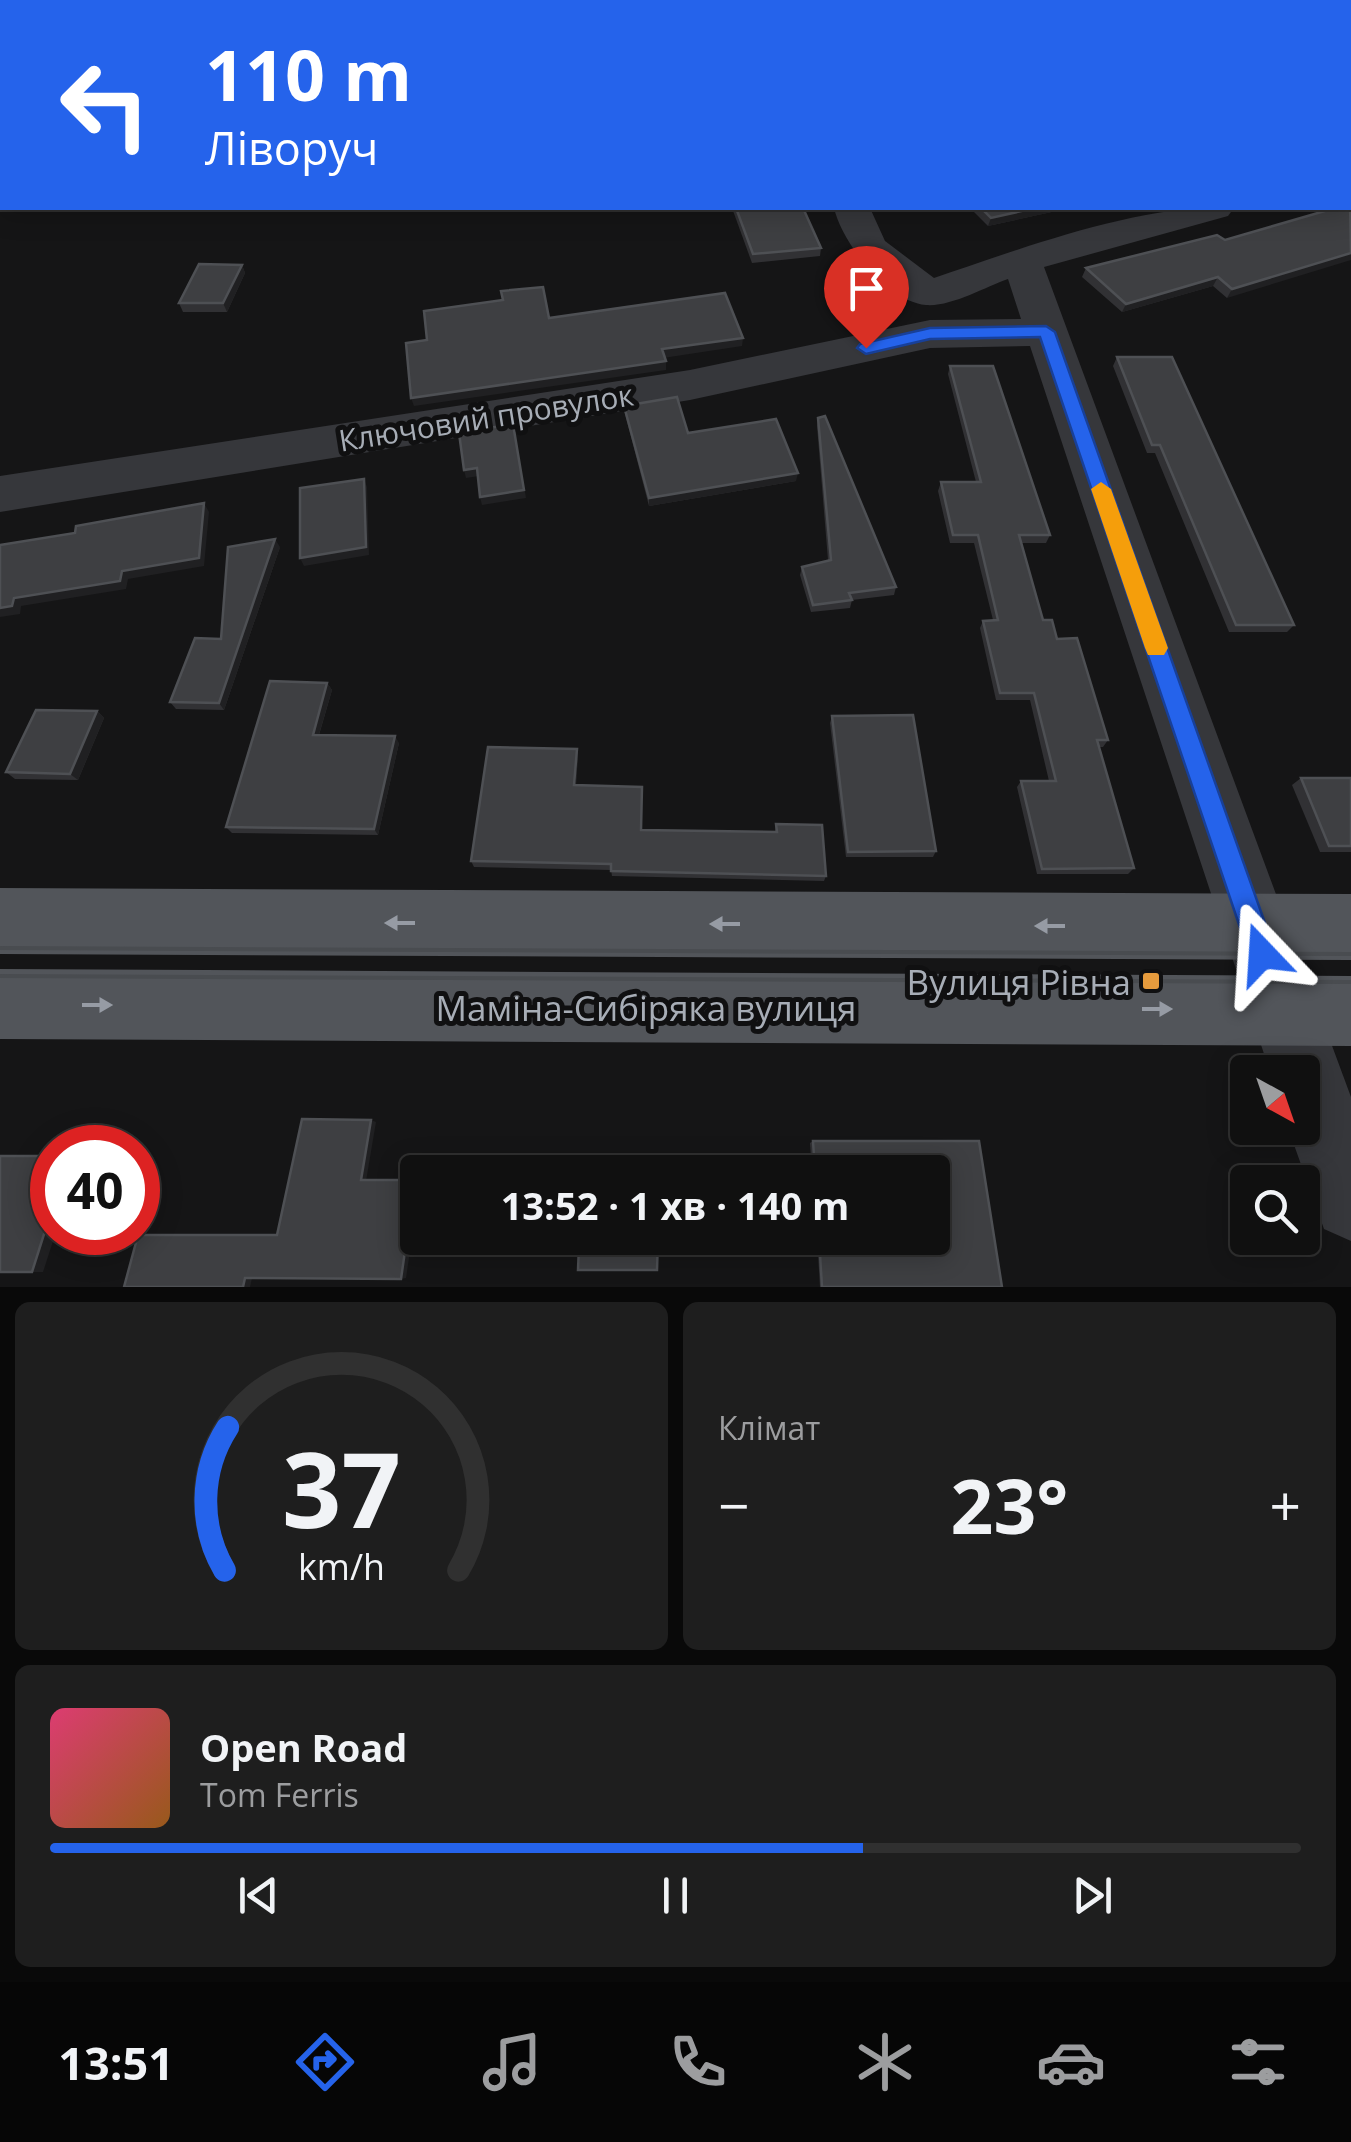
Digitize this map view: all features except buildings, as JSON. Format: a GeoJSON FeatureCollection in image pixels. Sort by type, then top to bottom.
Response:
{"type":"FeatureCollection","features":[{"type":"Feature","properties":{"kind":"main road"},"geometry":{"type":"LineString","coordinates":[[0,921],[1351,927]]}},
{"type":"Feature","properties":{"kind":"main road","name":"Маміна-Сибіряка вулиця"},"geometry":{"type":"LineString","coordinates":[[0,1004],[1317,1011]]}},
{"type":"Feature","properties":{"kind":"street"},"geometry":{"type":"LineString","coordinates":[[853,210],[860,237],[872,254],[930,314],[1046,332]]}},
{"type":"Feature","properties":{"kind":"street","name":"Ключовий провулок"},"geometry":{"type":"LineString","coordinates":[[0,494],[690,385],[930,314],[1022,261],[1208,210]]}},
{"type":"Feature","properties":{"kind":"street"},"geometry":{"type":"LineString","coordinates":[[1022,261],[1252,926],[1317,1011],[1351,1202]]}},
{"type":"Feature","properties":{"kind":"tram line"},"geometry":{"type":"LineString","coordinates":[[0,948],[1351,954]]}},
{"type":"Feature","properties":{"kind":"tram line"},"geometry":{"type":"LineString","coordinates":[[0,976],[1351,982]]}},
{"type":"Feature","properties":{"kind":"slow traffic"},"geometry":{"type":"LineString","coordinates":[[1101,489],[1156,648]]}},
{"type":"Feature","properties":{"kind":"place","name":"Вулиця Рівна"},"geometry":{"type":"Point","coordinates":[1151,981]}},
{"type":"Feature","properties":{"kind":"route"},"geometry":{"type":"LineString","coordinates":[[866,348],[930,334],[1046,332],[1262,954]]}}]}
